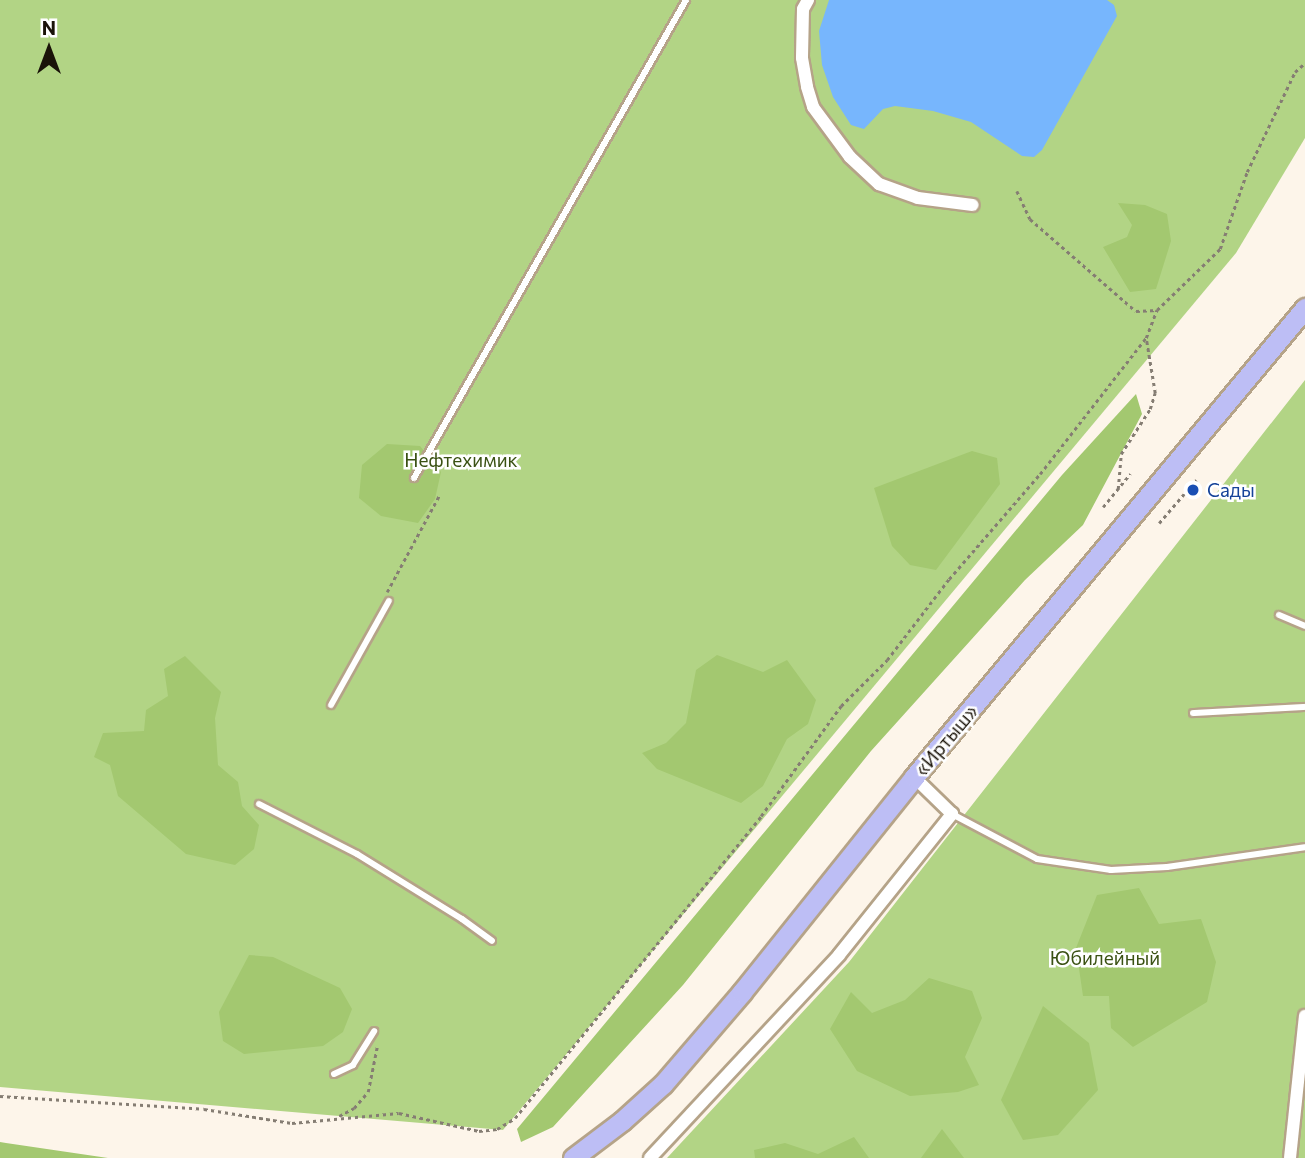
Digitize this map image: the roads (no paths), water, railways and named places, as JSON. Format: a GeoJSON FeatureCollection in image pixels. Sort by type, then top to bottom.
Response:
{"type":"FeatureCollection","features":[{"type":"Feature","properties":{"kind":"main road","name":"«Иртыш»"},"geometry":{"type":"LineString","coordinates":[[573,1158],[622,1121],[663,1083],[742,992],[914,777],[1305,308]]}},
{"type":"Feature","properties":{"kind":"street"},"geometry":{"type":"LineString","coordinates":[[808,0],[803,9],[807,87],[813,107],[850,157],[879,184],[918,198],[973,205]]}},
{"type":"Feature","properties":{"kind":"street"},"geometry":{"type":"LineString","coordinates":[[650,1158],[839,955],[953,814],[914,777]]}},
{"type":"Feature","properties":{"kind":"street"},"geometry":{"type":"LineString","coordinates":[[1290,1158],[1305,1016]]}},
{"type":"Feature","properties":{"kind":"lane"},"geometry":{"type":"LineString","coordinates":[[414,478],[686,0]]}},
{"type":"Feature","properties":{"kind":"lane"},"geometry":{"type":"LineString","coordinates":[[331,705],[386,599]]}},
{"type":"Feature","properties":{"kind":"lane"},"geometry":{"type":"LineString","coordinates":[[1279,615],[1305,626]]}},
{"type":"Feature","properties":{"kind":"lane"},"geometry":{"type":"LineString","coordinates":[[1193,713],[1305,707]]}},
{"type":"Feature","properties":{"kind":"lane"},"geometry":{"type":"LineString","coordinates":[[259,804],[357,854],[462,919],[492,942]]}},
{"type":"Feature","properties":{"kind":"lane"},"geometry":{"type":"LineString","coordinates":[[953,814],[1037,859],[1111,870],[1167,867],[1305,847]]}},
{"type":"Feature","properties":{"kind":"lane"},"geometry":{"type":"LineString","coordinates":[[334,1074],[353,1065],[374,1031]]}},
{"type":"Feature","properties":{"kind":"water"},"geometry":{"type":"Polygon","coordinates":[[[829,0],[1107,0],[1114,5],[1117,16],[1042,150],[1034,157],[1022,156],[971,122],[933,111],[895,106],[883,109],[864,129],[851,125],[833,97],[822,65],[819,31],[829,0]]]}},
{"type":"Feature","properties":{"kind":"place","name":"Сады"},"geometry":{"type":"Point","coordinates":[1193,490]}},
{"type":"Feature","properties":{"kind":"park label","name":"Нефтехимик"},"geometry":{"type":"Point","coordinates":[461,460]}},
{"type":"Feature","properties":{"kind":"park label","name":"Юбилейный"},"geometry":{"type":"Point","coordinates":[1105,958]}}]}
